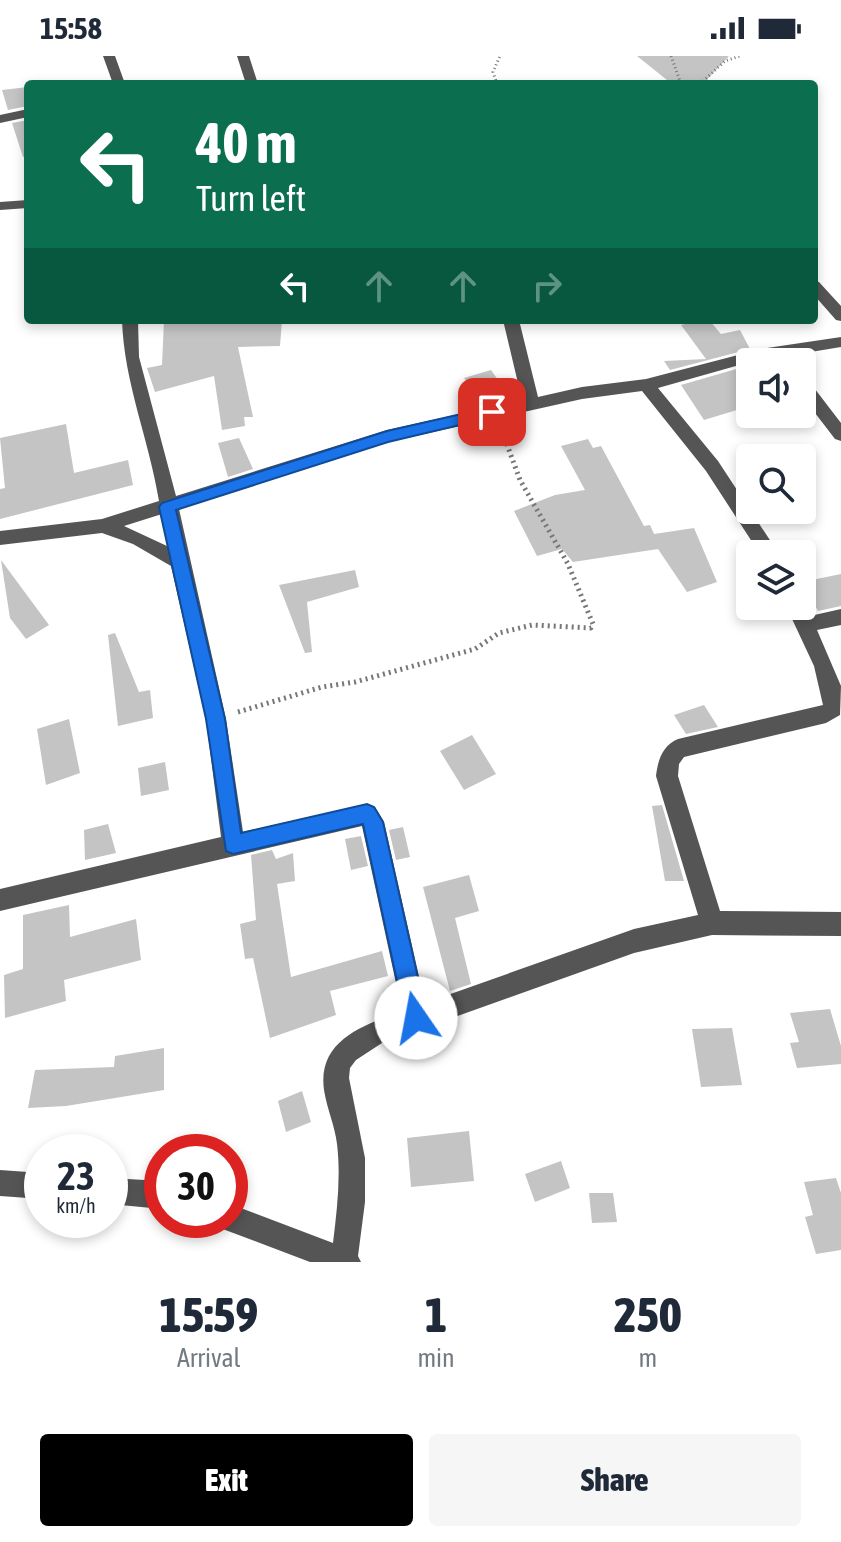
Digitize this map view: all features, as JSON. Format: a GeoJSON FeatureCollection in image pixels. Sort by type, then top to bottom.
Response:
{"type":"FeatureCollection","features":[{"type":"Feature","properties":{"kind":"street"},"geometry":{"type":"LineString","coordinates":[[109,56],[118,80]]}},
{"type":"Feature","properties":{"kind":"street"},"geometry":{"type":"LineString","coordinates":[[243,56],[251,80]]}},
{"type":"Feature","properties":{"kind":"street"},"geometry":{"type":"LineString","coordinates":[[0,119],[24,114]]}},
{"type":"Feature","properties":{"kind":"street"},"geometry":{"type":"LineString","coordinates":[[0,206],[24,204]]}},
{"type":"Feature","properties":{"kind":"street"},"geometry":{"type":"LineString","coordinates":[[818,290],[841,316]]}},
{"type":"Feature","properties":{"kind":"street"},"geometry":{"type":"LineString","coordinates":[[130,324],[131,357],[163,470],[167,507],[216,719],[233,844]]}},
{"type":"Feature","properties":{"kind":"street"},"geometry":{"type":"LineString","coordinates":[[512,324],[531,404]]}},
{"type":"Feature","properties":{"kind":"street"},"geometry":{"type":"LineString","coordinates":[[816,348],[841,342]]}},
{"type":"Feature","properties":{"kind":"street"},"geometry":{"type":"LineString","coordinates":[[0,538],[102,526],[387,436],[531,404],[736,366]]}},
{"type":"Feature","properties":{"kind":"street"},"geometry":{"type":"LineString","coordinates":[[646,385],[710,460],[761,540]]}},
{"type":"Feature","properties":{"kind":"street"},"geometry":{"type":"LineString","coordinates":[[816,402],[841,435]]}},
{"type":"Feature","properties":{"kind":"street"},"geometry":{"type":"LineString","coordinates":[[102,526],[140,539],[179,562]]}},
{"type":"Feature","properties":{"kind":"street"},"geometry":{"type":"LineString","coordinates":[[816,616],[841,617]]}},
{"type":"Feature","properties":{"kind":"street"},"geometry":{"type":"LineString","coordinates":[[712,923],[667,776],[669,760],[678,749],[826,714],[833,709],[834,701],[823,665],[803,620]]}},
{"type":"Feature","properties":{"kind":"street"},"geometry":{"type":"LineString","coordinates":[[0,900],[367,814],[373,822],[416,1018]]}},
{"type":"Feature","properties":{"kind":"street"},"geometry":{"type":"LineString","coordinates":[[248,1225],[345,1261],[354,1197],[350,1141],[336,1077],[341,1059],[357,1043],[416,1018],[634,941],[712,923],[841,924]]}},
{"type":"Feature","properties":{"kind":"street"},"geometry":{"type":"LineString","coordinates":[[0,1183],[24,1185]]}},
{"type":"Feature","properties":{"kind":"path"},"geometry":{"type":"LineString","coordinates":[[496,80],[493,72],[500,56]]}},
{"type":"Feature","properties":{"kind":"path"},"geometry":{"type":"LineString","coordinates":[[671,56],[680,80]]}},
{"type":"Feature","properties":{"kind":"path"},"geometry":{"type":"LineString","coordinates":[[708,80],[725,61],[740,56]]}},
{"type":"Feature","properties":{"kind":"path"},"geometry":{"type":"LineString","coordinates":[[216,719],[322,687],[355,682],[475,649],[499,633],[532,625],[591,628],[593,624],[568,564],[520,480],[492,412]]}},
{"type":"Feature","properties":{"kind":"building"},"geometry":{"type":"Polygon","coordinates":[[[637,56],[729,56],[707,80],[667,80],[637,56]]]}},
{"type":"Feature","properties":{"kind":"building"},"geometry":{"type":"Polygon","coordinates":[[[24,87],[24,107],[8,110],[2,90],[24,87]]]}},
{"type":"Feature","properties":{"kind":"building"},"geometry":{"type":"Polygon","coordinates":[[[24,121],[24,157],[23,157],[12,123],[24,121]]]}},
{"type":"Feature","properties":{"kind":"building"},"geometry":{"type":"Polygon","coordinates":[[[164,324],[282,324],[280,346],[238,347],[253,417],[244,417],[245,426],[222,430],[214,376],[155,392],[147,368],[162,365],[164,324]]]}},
{"type":"Feature","properties":{"kind":"building"},"geometry":{"type":"Polygon","coordinates":[[[712,324],[721,334],[740,330],[749,348],[736,348],[736,353],[670,370],[664,361],[706,359],[681,325],[712,324]]]}},
{"type":"Feature","properties":{"kind":"building"},"geometry":{"type":"Polygon","coordinates":[[[736,369],[736,410],[704,420],[681,385],[736,369]]]}},
{"type":"Feature","properties":{"kind":"building"},"geometry":{"type":"Polygon","coordinates":[[[491,370],[508,394],[481,402],[464,378],[491,370]]]}},
{"type":"Feature","properties":{"kind":"building"},"geometry":{"type":"Polygon","coordinates":[[[66,424],[74,473],[128,460],[133,485],[0,519],[0,489],[5,488],[0,438],[66,424]]]}},
{"type":"Feature","properties":{"kind":"building"},"geometry":{"type":"Polygon","coordinates":[[[239,438],[253,469],[228,477],[218,443],[239,438]]]}},
{"type":"Feature","properties":{"kind":"building"},"geometry":{"type":"Polygon","coordinates":[[[588,439],[593,448],[601,446],[644,526],[650,525],[654,534],[694,528],[717,582],[687,592],[658,549],[573,562],[562,549],[537,556],[514,511],[555,495],[585,490],[561,446],[588,439]]]}},
{"type":"Feature","properties":{"kind":"building"},"geometry":{"type":"Polygon","coordinates":[[[1,560],[49,625],[26,639],[10,618],[1,560]]]}},
{"type":"Feature","properties":{"kind":"building"},"geometry":{"type":"Polygon","coordinates":[[[355,570],[359,587],[307,602],[312,652],[305,653],[279,585],[355,570]]]}},
{"type":"Feature","properties":{"kind":"building"},"geometry":{"type":"Polygon","coordinates":[[[841,574],[841,606],[818,611],[816,579],[841,574]]]}},
{"type":"Feature","properties":{"kind":"building"},"geometry":{"type":"Polygon","coordinates":[[[115,633],[139,692],[150,690],[153,718],[118,726],[108,635],[115,633]]]}},
{"type":"Feature","properties":{"kind":"building"},"geometry":{"type":"Polygon","coordinates":[[[704,705],[718,727],[686,734],[674,715],[704,705]]]}},
{"type":"Feature","properties":{"kind":"building"},"geometry":{"type":"Polygon","coordinates":[[[69,719],[80,773],[46,785],[37,729],[69,719]]]}},
{"type":"Feature","properties":{"kind":"building"},"geometry":{"type":"Polygon","coordinates":[[[472,735],[496,774],[464,790],[440,751],[472,735]]]}},
{"type":"Feature","properties":{"kind":"building"},"geometry":{"type":"Polygon","coordinates":[[[165,762],[169,790],[141,796],[138,768],[165,762]]]}},
{"type":"Feature","properties":{"kind":"building"},"geometry":{"type":"Polygon","coordinates":[[[662,805],[684,881],[665,881],[652,806],[662,805]]]}},
{"type":"Feature","properties":{"kind":"building"},"geometry":{"type":"Polygon","coordinates":[[[108,824],[116,853],[85,860],[84,830],[108,824]]]}},
{"type":"Feature","properties":{"kind":"building"},"geometry":{"type":"Polygon","coordinates":[[[403,827],[410,857],[396,860],[389,830],[403,827]]]}},
{"type":"Feature","properties":{"kind":"building"},"geometry":{"type":"Polygon","coordinates":[[[361,836],[368,866],[351,870],[345,839],[361,836]]]}},
{"type":"Feature","properties":{"kind":"building"},"geometry":{"type":"Polygon","coordinates":[[[272,850],[276,859],[293,853],[295,881],[277,884],[291,977],[382,951],[388,976],[330,991],[336,1015],[270,1038],[253,958],[245,959],[240,924],[256,920],[251,855],[272,850]]]}},
{"type":"Feature","properties":{"kind":"building"},"geometry":{"type":"Polygon","coordinates":[[[469,875],[479,911],[455,918],[471,984],[450,991],[423,887],[469,875]]]}},
{"type":"Feature","properties":{"kind":"building"},"geometry":{"type":"Polygon","coordinates":[[[69,905],[70,937],[136,919],[141,960],[64,980],[66,1001],[5,1018],[4,975],[23,969],[23,915],[69,905]]]}},
{"type":"Feature","properties":{"kind":"building"},"geometry":{"type":"Polygon","coordinates":[[[830,1009],[841,1046],[841,1064],[797,1068],[790,1043],[799,1042],[790,1013],[830,1009]]]}},
{"type":"Feature","properties":{"kind":"building"},"geometry":{"type":"Polygon","coordinates":[[[732,1028],[742,1085],[701,1087],[692,1029],[732,1028]]]}},
{"type":"Feature","properties":{"kind":"building"},"geometry":{"type":"Polygon","coordinates":[[[164,1048],[164,1090],[66,1106],[28,1108],[35,1070],[114,1067],[115,1056],[164,1048]]]}},
{"type":"Feature","properties":{"kind":"building"},"geometry":{"type":"Polygon","coordinates":[[[302,1091],[311,1122],[286,1132],[278,1101],[302,1091]]]}},
{"type":"Feature","properties":{"kind":"building"},"geometry":{"type":"Polygon","coordinates":[[[469,1131],[474,1181],[411,1187],[407,1138],[469,1131]]]}},
{"type":"Feature","properties":{"kind":"building"},"geometry":{"type":"Polygon","coordinates":[[[561,1161],[570,1188],[535,1202],[525,1174],[561,1161]]]}},
{"type":"Feature","properties":{"kind":"building"},"geometry":{"type":"Polygon","coordinates":[[[836,1178],[841,1193],[841,1250],[816,1254],[805,1217],[813,1215],[804,1182],[836,1178]]]}},
{"type":"Feature","properties":{"kind":"building"},"geometry":{"type":"Polygon","coordinates":[[[589,1193],[613,1193],[617,1222],[592,1223],[589,1193]]]}},
{"type":"Feature","properties":{"kind":"route"},"geometry":{"type":"LineString","coordinates":[[416,1018],[373,822],[367,814],[359,813],[233,844],[216,719],[167,507],[387,436],[492,412]]}}]}
